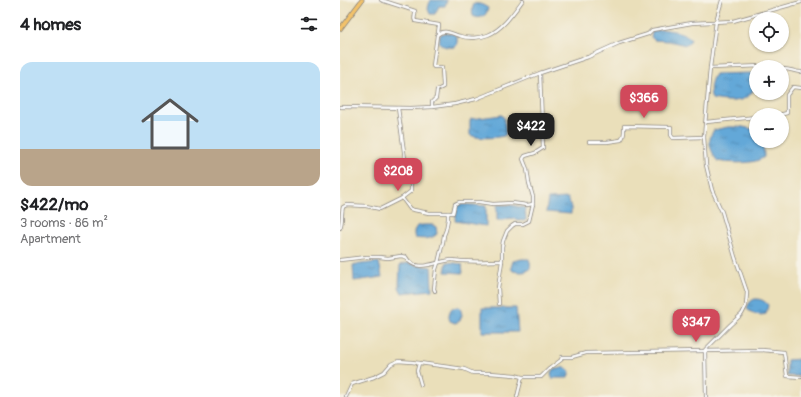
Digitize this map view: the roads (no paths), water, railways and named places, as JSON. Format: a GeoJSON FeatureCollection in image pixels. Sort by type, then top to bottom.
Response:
{"type":"FeatureCollection","features":[{"type":"Feature","properties":{"kind":"main road"},"geometry":{"type":"LineString","coordinates":[[340,29],[362,1]]}},
{"type":"Feature","properties":{"kind":"street"},"geometry":{"type":"LineString","coordinates":[[381,0],[414,11],[415,21],[439,25],[435,42],[433,66],[442,68],[443,86],[437,90],[436,98],[432,102],[432,108]]}},
{"type":"Feature","properties":{"kind":"street"},"geometry":{"type":"LineString","coordinates":[[438,33],[446,32],[461,37],[471,38],[490,34],[507,21],[524,0]]}},
{"type":"Feature","properties":{"kind":"street"},"geometry":{"type":"LineString","coordinates":[[706,397],[705,350],[742,314],[746,306],[747,292],[735,258],[722,212],[712,190],[706,165],[704,137],[710,68],[716,21],[722,0]]}},
{"type":"Feature","properties":{"kind":"street"},"geometry":{"type":"LineString","coordinates":[[340,107],[432,108],[455,104],[476,99],[540,73],[588,57],[619,43],[648,34],[652,30],[692,23],[733,21],[801,2]]}},
{"type":"Feature","properties":{"kind":"street"},"geometry":{"type":"LineString","coordinates":[[710,68],[749,66]]}},
{"type":"Feature","properties":{"kind":"street"},"geometry":{"type":"LineString","coordinates":[[789,69],[801,72]]}},
{"type":"Feature","properties":{"kind":"street"},"geometry":{"type":"LineString","coordinates":[[499,304],[498,288],[503,241],[507,231],[512,226],[530,221],[533,204],[527,169],[523,158],[543,148],[540,73]]}},
{"type":"Feature","properties":{"kind":"street"},"geometry":{"type":"LineString","coordinates":[[787,108],[788,95],[793,87],[801,88]]}},
{"type":"Feature","properties":{"kind":"street"},"geometry":{"type":"LineString","coordinates":[[340,228],[343,207],[366,206],[380,209],[402,198],[411,191],[412,181],[408,174],[404,159],[398,108]]}},
{"type":"Feature","properties":{"kind":"street"},"geometry":{"type":"LineString","coordinates":[[706,122],[749,118]]}},
{"type":"Feature","properties":{"kind":"street"},"geometry":{"type":"LineString","coordinates":[[589,142],[621,140],[624,134],[624,126],[671,127],[671,135],[673,138],[704,137]]}},
{"type":"Feature","properties":{"kind":"street"},"geometry":{"type":"LineString","coordinates":[[402,198],[410,209],[429,213],[453,213],[458,202],[533,204]]}},
{"type":"Feature","properties":{"kind":"street"},"geometry":{"type":"LineString","coordinates":[[434,292],[436,269],[446,230],[448,213]]}},
{"type":"Feature","properties":{"kind":"street"},"geometry":{"type":"LineString","coordinates":[[340,260],[366,257],[388,258],[400,256],[406,257],[409,262],[421,265],[431,265],[450,260],[502,261]]}},
{"type":"Feature","properties":{"kind":"street"},"geometry":{"type":"LineString","coordinates":[[346,397],[352,384],[384,372],[391,364],[398,361],[464,368],[473,373],[541,377],[561,360],[562,357],[572,357],[586,353],[762,350],[785,353],[787,376],[801,377]]}},
{"type":"Feature","properties":{"kind":"street"},"geometry":{"type":"LineString","coordinates":[[419,363],[417,371],[421,385]]}},
{"type":"Feature","properties":{"kind":"street"},"geometry":{"type":"LineString","coordinates":[[517,397],[522,377]]}},
{"type":"Feature","properties":{"kind":"water"},"geometry":{"type":"Polygon","coordinates":[[[430,0],[447,0],[445,6],[439,6],[435,14],[430,14],[428,9],[430,0]]]}},
{"type":"Feature","properties":{"kind":"water"},"geometry":{"type":"Polygon","coordinates":[[[474,4],[481,4],[488,8],[485,15],[478,18],[473,16],[472,10],[474,4]]]}},
{"type":"Feature","properties":{"kind":"water"},"geometry":{"type":"Polygon","coordinates":[[[661,29],[681,33],[691,39],[686,45],[669,41],[654,40],[651,37],[652,32],[661,29]]]}},
{"type":"Feature","properties":{"kind":"water"},"geometry":{"type":"Polygon","coordinates":[[[441,34],[454,34],[457,37],[457,44],[455,47],[448,47],[440,44],[439,41],[441,34]]]}},
{"type":"Feature","properties":{"kind":"water"},"geometry":{"type":"Polygon","coordinates":[[[749,73],[749,96],[742,100],[735,101],[712,99],[710,86],[715,74],[749,73]]]}},
{"type":"Feature","properties":{"kind":"water"},"geometry":{"type":"Polygon","coordinates":[[[502,115],[504,118],[506,134],[504,136],[487,138],[470,135],[471,119],[502,115]]]}},
{"type":"Feature","properties":{"kind":"water"},"geometry":{"type":"Polygon","coordinates":[[[728,127],[749,128],[749,148],[763,148],[764,157],[760,160],[748,162],[734,163],[717,161],[710,146],[710,138],[714,130],[728,127]]]}},
{"type":"Feature","properties":{"kind":"water"},"geometry":{"type":"Polygon","coordinates":[[[568,198],[571,206],[571,214],[546,212],[548,199],[568,198]]]}},
{"type":"Feature","properties":{"kind":"water"},"geometry":{"type":"Polygon","coordinates":[[[457,204],[486,206],[486,226],[455,221],[457,204]]]}},
{"type":"Feature","properties":{"kind":"water"},"geometry":{"type":"Polygon","coordinates":[[[497,205],[512,205],[525,208],[526,220],[523,221],[511,218],[497,220],[497,205]]]}},
{"type":"Feature","properties":{"kind":"water"},"geometry":{"type":"Polygon","coordinates":[[[433,225],[436,227],[437,234],[429,238],[415,238],[415,229],[417,226],[433,225]]]}},
{"type":"Feature","properties":{"kind":"water"},"geometry":{"type":"Polygon","coordinates":[[[529,259],[529,269],[524,272],[513,271],[511,268],[513,261],[529,259]]]}},
{"type":"Feature","properties":{"kind":"water"},"geometry":{"type":"Polygon","coordinates":[[[379,262],[382,277],[354,281],[353,265],[379,262]]]}},
{"type":"Feature","properties":{"kind":"water"},"geometry":{"type":"Polygon","coordinates":[[[447,262],[462,264],[463,273],[445,272],[447,262]]]}},
{"type":"Feature","properties":{"kind":"water"},"geometry":{"type":"Polygon","coordinates":[[[409,263],[431,267],[432,290],[402,293],[399,287],[400,265],[409,263]]]}},
{"type":"Feature","properties":{"kind":"water"},"geometry":{"type":"Polygon","coordinates":[[[755,299],[762,300],[768,305],[766,314],[756,314],[747,309],[750,303],[755,299]]]}},
{"type":"Feature","properties":{"kind":"water"},"geometry":{"type":"Polygon","coordinates":[[[460,307],[462,315],[460,321],[455,323],[450,321],[449,314],[452,308],[460,307]]]}},
{"type":"Feature","properties":{"kind":"water"},"geometry":{"type":"Polygon","coordinates":[[[482,308],[516,308],[518,332],[482,332],[482,308]]]}},
{"type":"Feature","properties":{"kind":"water"},"geometry":{"type":"Polygon","coordinates":[[[801,359],[801,376],[787,376],[787,360],[801,359]]]}},
{"type":"Feature","properties":{"kind":"water"},"geometry":{"type":"Polygon","coordinates":[[[565,367],[570,371],[568,378],[552,378],[551,374],[553,369],[565,367]]]}}]}
